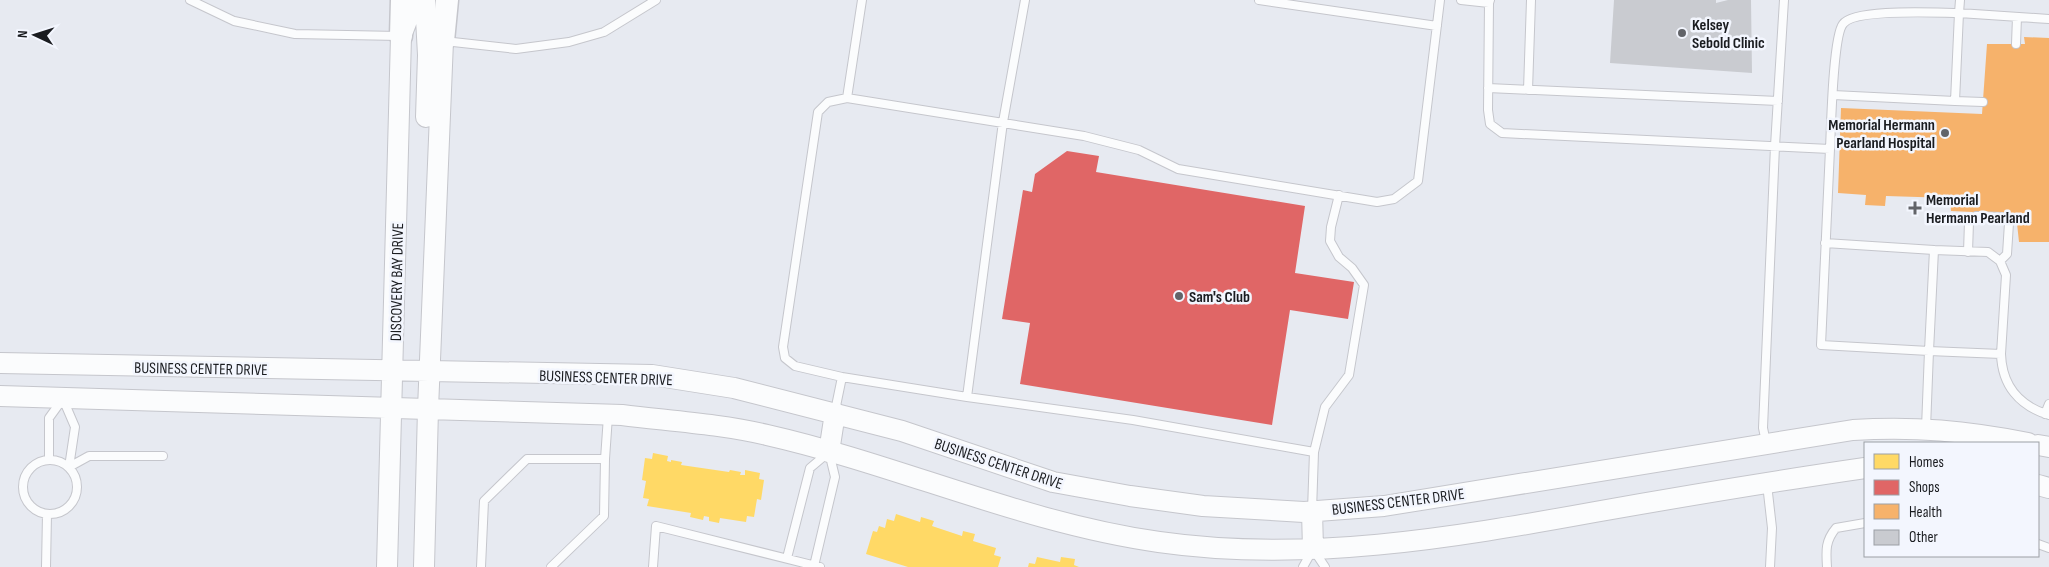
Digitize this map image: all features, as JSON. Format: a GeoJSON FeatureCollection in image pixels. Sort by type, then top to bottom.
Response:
{"type":"FeatureCollection","features":[{"type":"Feature","properties":{"kind":"main road"},"geometry":{"type":"LineString","coordinates":[[402,0],[402,36]]}},
{"type":"Feature","properties":{"kind":"main road"},"geometry":{"type":"LineString","coordinates":[[443,41],[447,0]]}},
{"type":"Feature","properties":{"kind":"street","name":"DISCOVERY BAY DRIVE"},"geometry":{"type":"LineString","coordinates":[[387,567],[402,36],[415,0]]}},
{"type":"Feature","properties":{"kind":"street"},"geometry":{"type":"LineString","coordinates":[[425,0],[428,54],[423,220],[433,313]]}},
{"type":"Feature","properties":{"kind":"street"},"geometry":{"type":"LineString","coordinates":[[424,567],[428,409],[443,41]]}},
{"type":"Feature","properties":{"kind":"street","name":"BUSINESS CENTER DRIVE"},"geometry":{"type":"LineString","coordinates":[[0,363],[65,366],[652,375],[734,388],[835,413],[902,431],[1053,482],[1130,496],[1203,506],[1312,511],[1384,506],[1853,430],[1891,427],[1925,436],[1973,433],[2022,442]]}},
{"type":"Feature","properties":{"kind":"street"},"geometry":{"type":"LineString","coordinates":[[63,399],[65,366]]}},
{"type":"Feature","properties":{"kind":"street","name":"BUSINESS CENTER DRIVE"},"geometry":{"type":"LineString","coordinates":[[0,396],[608,415],[693,424],[765,434],[862,461],[964,495],[1059,522],[1160,542],[1261,550],[1346,548],[1483,532],[1767,482],[1864,468]]}},
{"type":"Feature","properties":{"kind":"street"},"geometry":{"type":"LineString","coordinates":[[829,452],[835,413]]}},
{"type":"Feature","properties":{"kind":"street"},"geometry":{"type":"LineString","coordinates":[[1312,511],[1313,549]]}},
{"type":"Feature","properties":{"kind":"lane"},"geometry":{"type":"LineString","coordinates":[[190,0],[234,21],[296,34],[402,36]]}},
{"type":"Feature","properties":{"kind":"lane"},"geometry":{"type":"LineString","coordinates":[[443,41],[516,48],[569,42],[604,32],[656,0]]}},
{"type":"Feature","properties":{"kind":"lane"},"geometry":{"type":"LineString","coordinates":[[847,98],[862,0]]}},
{"type":"Feature","properties":{"kind":"lane"},"geometry":{"type":"LineString","coordinates":[[967,397],[1003,122],[1025,0]]}},
{"type":"Feature","properties":{"kind":"lane"},"geometry":{"type":"LineString","coordinates":[[1259,0],[1437,26]]}},
{"type":"Feature","properties":{"kind":"lane"},"geometry":{"type":"LineString","coordinates":[[1314,452],[1133,420],[967,397],[842,377],[795,366],[785,358],[783,347],[818,112],[828,102],[847,98],[1084,136],[1139,150],[1178,169],[1377,202],[1394,199],[1418,181],[1440,0]]}},
{"type":"Feature","properties":{"kind":"lane"},"geometry":{"type":"LineString","coordinates":[[1460,0],[1490,2],[1488,110],[1490,124],[1502,133],[1830,149]]}},
{"type":"Feature","properties":{"kind":"lane"},"geometry":{"type":"LineString","coordinates":[[1528,90],[1531,0]]}},
{"type":"Feature","properties":{"kind":"lane"},"geometry":{"type":"LineString","coordinates":[[1766,444],[1763,428],[1775,146],[1784,0]]}},
{"type":"Feature","properties":{"kind":"lane"},"geometry":{"type":"LineString","coordinates":[[1955,101],[1960,0]]}},
{"type":"Feature","properties":{"kind":"lane"},"geometry":{"type":"LineString","coordinates":[[2001,354],[1821,345],[1837,42],[1843,24],[1853,17],[1868,13],[1959,13],[2049,19]]}},
{"type":"Feature","properties":{"kind":"lane"},"geometry":{"type":"LineString","coordinates":[[2016,44],[2017,17]]}},
{"type":"Feature","properties":{"kind":"lane"},"geometry":{"type":"LineString","coordinates":[[1488,88],[1778,101]]}},
{"type":"Feature","properties":{"kind":"lane"},"geometry":{"type":"LineString","coordinates":[[1833,95],[1983,102]]}},
{"type":"Feature","properties":{"kind":"lane"},"geometry":{"type":"LineString","coordinates":[[1312,511],[1314,452],[1325,407],[1349,376],[1364,285],[1352,268],[1339,256],[1330,241],[1331,227],[1339,195]]}},
{"type":"Feature","properties":{"kind":"lane"},"geometry":{"type":"LineString","coordinates":[[1968,252],[1969,222],[1976,216],[2002,217],[2009,223],[2006,254],[2000,261]]}},
{"type":"Feature","properties":{"kind":"lane"},"geometry":{"type":"LineString","coordinates":[[1826,243],[1988,252],[2000,261],[2006,275],[2001,354],[2004,378],[2013,391],[2033,409],[2047,414],[2049,404]]}},
{"type":"Feature","properties":{"kind":"lane"},"geometry":{"type":"LineString","coordinates":[[1925,436],[1934,250]]}},
{"type":"Feature","properties":{"kind":"lane"},"geometry":{"type":"LineString","coordinates":[[835,413],[842,377]]}},
{"type":"Feature","properties":{"kind":"lane"},"geometry":{"type":"LineString","coordinates":[[49,459],[49,418],[63,399]]}},
{"type":"Feature","properties":{"kind":"lane"},"geometry":{"type":"LineString","coordinates":[[63,399],[75,427],[69,467]]}},
{"type":"Feature","properties":{"kind":"lane"},"geometry":{"type":"LineString","coordinates":[[551,567],[604,516],[608,415]]}},
{"type":"Feature","properties":{"kind":"lane"},"geometry":{"type":"LineString","coordinates":[[653,567],[656,526],[817,566],[835,476],[829,452],[810,468],[787,558]]}},
{"type":"Feature","properties":{"kind":"lane"},"geometry":{"type":"LineString","coordinates":[[69,467],[89,456],[163,456]]}},
{"type":"Feature","properties":{"kind":"lane"},"geometry":{"type":"LineString","coordinates":[[49,459],[60,461],[69,467],[76,477],[75,499],[68,508],[58,513],[47,514],[37,512],[29,505],[24,496],[22,486],[24,476],[30,467],[39,461],[49,459]]}},
{"type":"Feature","properties":{"kind":"lane"},"geometry":{"type":"LineString","coordinates":[[481,567],[484,501],[527,459],[605,459]]}},
{"type":"Feature","properties":{"kind":"lane"},"geometry":{"type":"LineString","coordinates":[[1767,482],[1772,528],[1770,567]]}},
{"type":"Feature","properties":{"kind":"lane"},"geometry":{"type":"LineString","coordinates":[[46,567],[47,514]]}},
{"type":"Feature","properties":{"kind":"lane"},"geometry":{"type":"LineString","coordinates":[[1827,567],[1826,548],[1829,536],[1836,528],[1864,523]]}},
{"type":"Feature","properties":{"kind":"lane"},"geometry":{"type":"LineString","coordinates":[[1303,567],[1313,549],[1324,567]]}},
{"type":"Feature","properties":{"kind":"building: Homes"},"geometry":{"type":"Polygon","coordinates":[[[653,453],[668,456],[667,461],[682,462],[681,465],[729,472],[730,470],[741,472],[740,475],[745,475],[745,470],[760,473],[759,479],[764,480],[761,500],[757,499],[754,517],[747,516],[746,522],[720,518],[719,523],[709,521],[709,517],[704,516],[703,520],[690,517],[691,513],[647,506],[649,499],[643,498],[646,481],[642,480],[645,458],[652,459],[653,453]]]}},
{"type":"Feature","properties":{"kind":"building: Homes"},"geometry":{"type":"Polygon","coordinates":[[[896,514],[920,522],[921,517],[934,521],[932,526],[962,536],[963,531],[975,534],[973,541],[996,548],[994,555],[1001,557],[998,567],[908,567],[866,554],[873,531],[877,532],[879,526],[885,528],[887,519],[894,521],[896,514]]]}},
{"type":"Feature","properties":{"kind":"building: Homes"},"geometry":{"type":"Polygon","coordinates":[[[1037,557],[1060,562],[1061,557],[1075,559],[1074,565],[1079,567],[1028,567],[1029,563],[1035,564],[1037,557]]]}},
{"type":"Feature","properties":{"kind":"building: Shops","name":"Sam's Club"},"geometry":{"type":"Polygon","coordinates":[[[1067,151],[1099,156],[1096,172],[1305,206],[1295,273],[1354,282],[1348,319],[1290,310],[1272,425],[1020,384],[1030,323],[1002,319],[1023,190],[1032,192],[1035,174],[1067,151]]]}},
{"type":"Feature","properties":{"kind":"building: Health","name":"Memorial Hermann Pearland Hospital"},"geometry":{"type":"Polygon","coordinates":[[[2024,37],[2049,38],[2049,242],[2019,242],[2016,214],[1951,211],[1950,198],[1886,196],[1885,206],[1865,205],[1866,195],[1838,193],[1841,108],[1982,114],[1987,44],[2025,44],[2024,37]]]}},
{"type":"Feature","properties":{"kind":"building: Other","name":"Kelsey Sebold Clinic"},"geometry":{"type":"Polygon","coordinates":[[[1614,0],[1716,0],[1716,3],[1728,0],[1751,0],[1752,73],[1610,63],[1614,0]]]}},
{"type":"Feature","properties":{"kind":"place","name":"Kelsey Sebold Clinic"},"geometry":{"type":"Point","coordinates":[1682,33]}},
{"type":"Feature","properties":{"kind":"place","name":"Memorial Hermann Pearland Hospital"},"geometry":{"type":"Point","coordinates":[1945,133]}},
{"type":"Feature","properties":{"kind":"place","name":"Memorial Hermann Pearland"},"geometry":{"type":"Point","coordinates":[1915,208]}},
{"type":"Feature","properties":{"kind":"place","name":"Sam's Club"},"geometry":{"type":"Point","coordinates":[1179,296]}}]}
